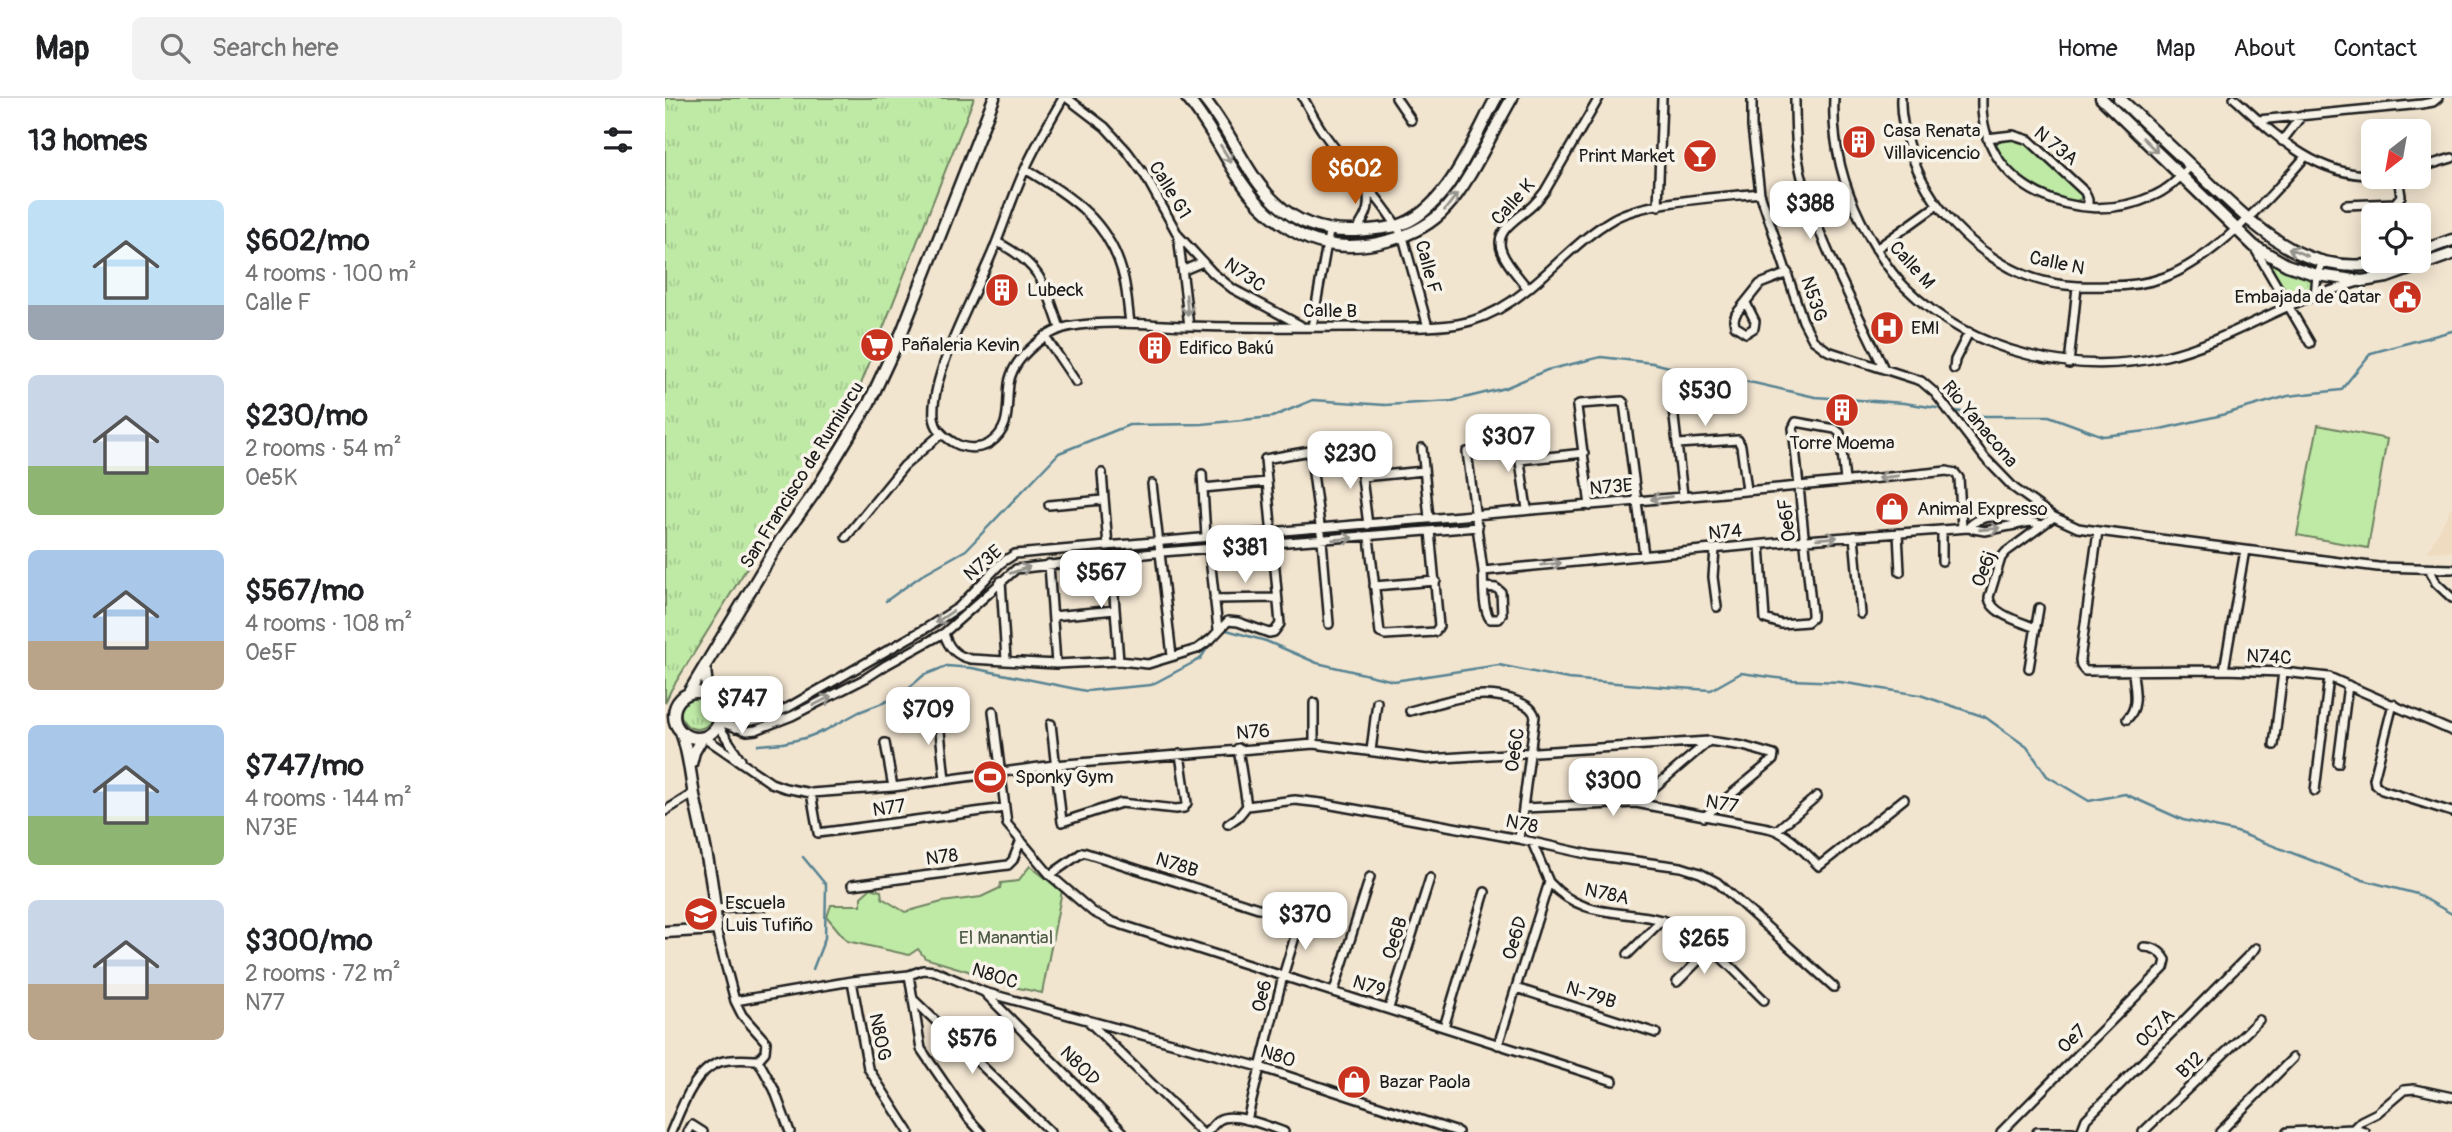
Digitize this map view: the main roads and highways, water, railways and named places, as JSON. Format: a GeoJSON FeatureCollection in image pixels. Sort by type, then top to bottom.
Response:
{"type":"FeatureCollection","features":[{"type":"Feature","properties":{"kind":"waterway"},"geometry":{"type":"LineString","coordinates":[[1950,410],[1984,416],[2049,416],[2103,436],[2156,430],[2288,396],[2341,390],[2371,353],[2452,331]]}},
{"type":"Feature","properties":{"kind":"waterway"},"geometry":{"type":"LineString","coordinates":[[886,601],[925,573],[966,550],[1059,453],[1129,425],[1202,424],[1272,417],[1313,400],[1385,405],[1452,401],[1505,388],[1547,370],[1601,357],[1653,363],[1815,397],[1904,403],[1943,409]]}},
{"type":"Feature","properties":{"kind":"waterway"},"geometry":{"type":"LineString","coordinates":[[1223,629],[1266,641],[1317,663],[1394,681],[1499,665],[1568,679],[1664,687],[1711,690],[1741,673],[1792,680],[1840,682],[1920,695],[1985,717],[2027,747],[2047,776],[2089,801],[2125,794],[2183,820],[2237,832],[2363,880],[2417,894],[2452,914]]}},
{"type":"Feature","properties":{"kind":"waterway"},"geometry":{"type":"LineString","coordinates":[[758,745],[783,743],[826,730],[859,712],[898,697],[924,675],[947,666],[972,668],[1086,691],[1151,685],[1200,659],[1212,641]]}},
{"type":"Feature","properties":{"kind":"waterway"},"geometry":{"type":"LineString","coordinates":[[803,857],[826,885],[825,938],[813,969]]}},
{"type":"Feature","properties":{"kind":"place","name":"Casa Renata Villavicencio"},"geometry":{"type":"Point","coordinates":[1859,142]}},
{"type":"Feature","properties":{"kind":"place","name":"Print Market"},"geometry":{"type":"Point","coordinates":[1700,156]}},
{"type":"Feature","properties":{"kind":"place","name":"Lubeck"},"geometry":{"type":"Point","coordinates":[1002,290]}},
{"type":"Feature","properties":{"kind":"place","name":"Embajada de Qatar"},"geometry":{"type":"Point","coordinates":[2405,297]}},
{"type":"Feature","properties":{"kind":"place","name":"EMI"},"geometry":{"type":"Point","coordinates":[1887,328]}},
{"type":"Feature","properties":{"kind":"place","name":"Pañaleria Kevin"},"geometry":{"type":"Point","coordinates":[877,345]}},
{"type":"Feature","properties":{"kind":"place","name":"Edifico Bakú"},"geometry":{"type":"Point","coordinates":[1155,348]}},
{"type":"Feature","properties":{"kind":"place","name":"Torre Moema"},"geometry":{"type":"Point","coordinates":[1842,410]}},
{"type":"Feature","properties":{"kind":"place","name":"Animal Expresso"},"geometry":{"type":"Point","coordinates":[1892,509]}},
{"type":"Feature","properties":{"kind":"place","name":"Sponky Gym"},"geometry":{"type":"Point","coordinates":[990,777]}},
{"type":"Feature","properties":{"kind":"place","name":"Escuela Luis Tufiño"},"geometry":{"type":"Point","coordinates":[701,914]}},
{"type":"Feature","properties":{"kind":"place","name":"Bazar Paola"},"geometry":{"type":"Point","coordinates":[1354,1082]}},
{"type":"Feature","properties":{"kind":"park label","name":"El Manantial"},"geometry":{"type":"Point","coordinates":[1006,938]}}]}
